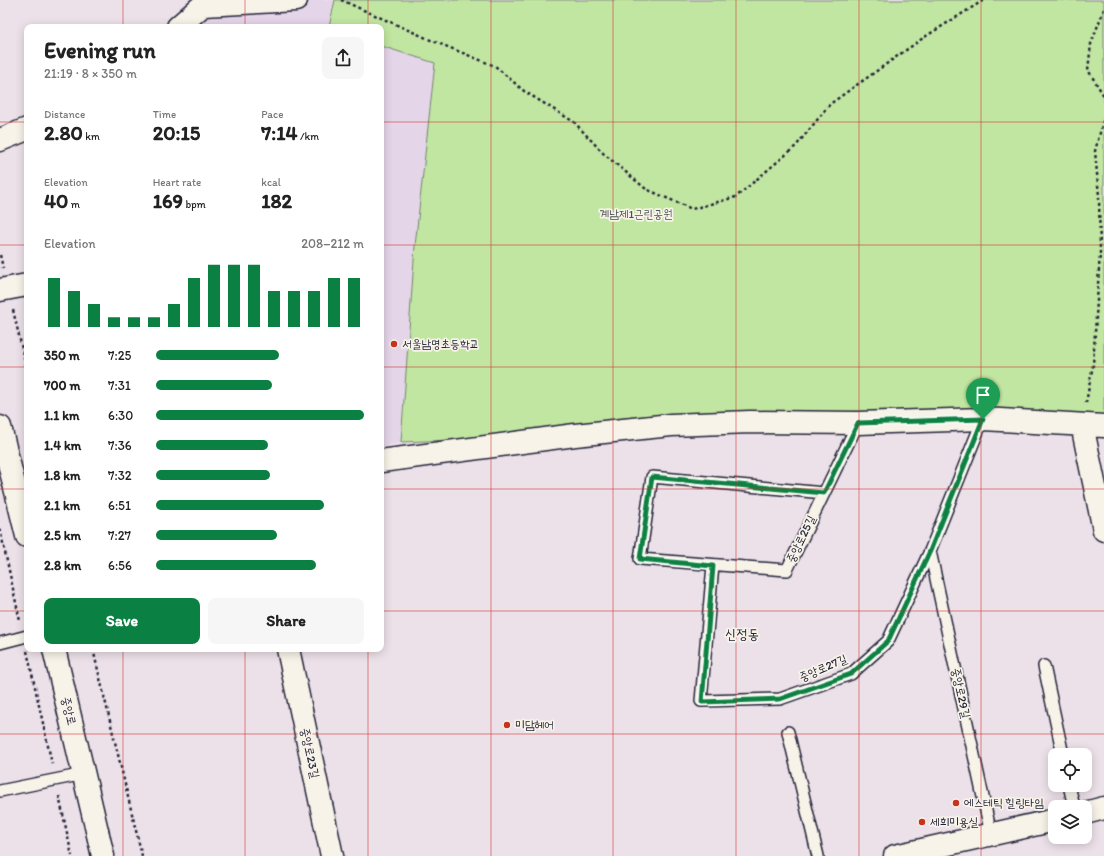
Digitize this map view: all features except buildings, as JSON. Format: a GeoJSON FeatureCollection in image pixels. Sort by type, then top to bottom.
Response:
{"type":"FeatureCollection","features":[{"type":"Feature","properties":{"kind":"street"},"geometry":{"type":"LineString","coordinates":[[181,24],[202,3],[296,0]]}},
{"type":"Feature","properties":{"kind":"street"},"geometry":{"type":"LineString","coordinates":[[0,140],[24,130]]}},
{"type":"Feature","properties":{"kind":"street"},"geometry":{"type":"LineString","coordinates":[[384,461],[575,435],[671,425],[750,422],[858,423],[983,419],[1104,426]]}},
{"type":"Feature","properties":{"kind":"street"},"geometry":{"type":"LineString","coordinates":[[1082,425],[1104,530]]}},
{"type":"Feature","properties":{"kind":"street"},"geometry":{"type":"LineString","coordinates":[[0,427],[24,524]]}},
{"type":"Feature","properties":{"kind":"street","name":"중앙로"},"geometry":{"type":"LineString","coordinates":[[55,652],[103,856]]}},
{"type":"Feature","properties":{"kind":"street","name":"중앙로23길"},"geometry":{"type":"LineString","coordinates":[[289,652],[332,856]]}},
{"type":"Feature","properties":{"kind":"street"},"geometry":{"type":"LineString","coordinates":[[1092,811],[1104,808]]}},
{"type":"Feature","properties":{"kind":"street"},"geometry":{"type":"LineString","coordinates":[[895,856],[1048,822]]}},
{"type":"Feature","properties":{"kind":"lane","name":"중앙로27길"},"geometry":{"type":"LineString","coordinates":[[713,566],[702,702],[780,699],[851,674],[888,641],[930,551],[983,419]]}},
{"type":"Feature","properties":{"kind":"lane","name":"중앙로25길"},"geometry":{"type":"LineString","coordinates":[[824,493],[652,477],[640,559],[713,566],[787,570],[858,423]]}},
{"type":"Feature","properties":{"kind":"lane","name":"중앙로29길"},"geometry":{"type":"LineString","coordinates":[[930,551],[991,834]]}},
{"type":"Feature","properties":{"kind":"lane"},"geometry":{"type":"LineString","coordinates":[[0,643],[24,637]]}},
{"type":"Feature","properties":{"kind":"lane"},"geometry":{"type":"LineString","coordinates":[[1044,666],[1062,748]]}},
{"type":"Feature","properties":{"kind":"lane"},"geometry":{"type":"LineString","coordinates":[[788,732],[818,856]]}},
{"type":"Feature","properties":{"kind":"lane"},"geometry":{"type":"LineString","coordinates":[[0,791],[84,774]]}},
{"type":"Feature","properties":{"kind":"path"},"geometry":{"type":"LineString","coordinates":[[341,0],[432,41],[495,66],[524,91],[574,122],[604,154],[646,189],[692,209],[736,197],[796,146],[830,104],[917,42],[984,0]]}},
{"type":"Feature","properties":{"kind":"path"},"geometry":{"type":"LineString","coordinates":[[1104,9],[1091,44],[1088,70],[1104,96]]}},
{"type":"Feature","properties":{"kind":"path"},"geometry":{"type":"LineString","coordinates":[[1082,425],[1093,365],[1100,252],[1099,196],[1095,151],[1104,118]]}},
{"type":"Feature","properties":{"kind":"path"},"geometry":{"type":"LineString","coordinates":[[0,255],[12,288],[24,354]]}},
{"type":"Feature","properties":{"kind":"path"},"geometry":{"type":"LineString","coordinates":[[0,529],[24,633]]}},
{"type":"Feature","properties":{"kind":"path"},"geometry":{"type":"LineString","coordinates":[[28,652],[72,856]]}},
{"type":"Feature","properties":{"kind":"path"},"geometry":{"type":"LineString","coordinates":[[94,652],[142,856]]}},
{"type":"Feature","properties":{"kind":"shaded area"},"geometry":{"type":"Polygon","coordinates":[[[296,0],[335,0],[330,24],[181,24],[203,5],[296,0]]]}},
{"type":"Feature","properties":{"kind":"shaded area","name":"서울남명초등학교"},"geometry":{"type":"Polygon","coordinates":[[[384,47],[435,62],[415,246],[401,442],[384,446],[384,47]]]}},
{"type":"Feature","properties":{"kind":"green space","name":"계남제1근린공원"},"geometry":{"type":"Polygon","coordinates":[[[335,0],[1104,0],[1104,426],[575,435],[401,442],[415,246],[435,63],[384,47],[384,24],[330,24],[335,0]]]}},
{"type":"Feature","properties":{"kind":"place","name":"서울남명초등학교"},"geometry":{"type":"Point","coordinates":[394,344]}},
{"type":"Feature","properties":{"kind":"place","name":"미담헤어"},"geometry":{"type":"Point","coordinates":[507,725]}},
{"type":"Feature","properties":{"kind":"place","name":"에스테틱 힐링타임"},"geometry":{"type":"Point","coordinates":[956,803]}},
{"type":"Feature","properties":{"kind":"place","name":"세희미용실"},"geometry":{"type":"Point","coordinates":[922,822]}},
{"type":"Feature","properties":{"kind":"district","name":"신정동"},"geometry":{"type":"Point","coordinates":[742,634]}},
{"type":"Feature","properties":{"kind":"route"},"geometry":{"type":"LineString","coordinates":[[983,419],[930,551],[888,641],[851,674],[780,699],[702,702],[713,566],[640,559],[652,477],[824,493],[858,423],[983,419]]}}]}
